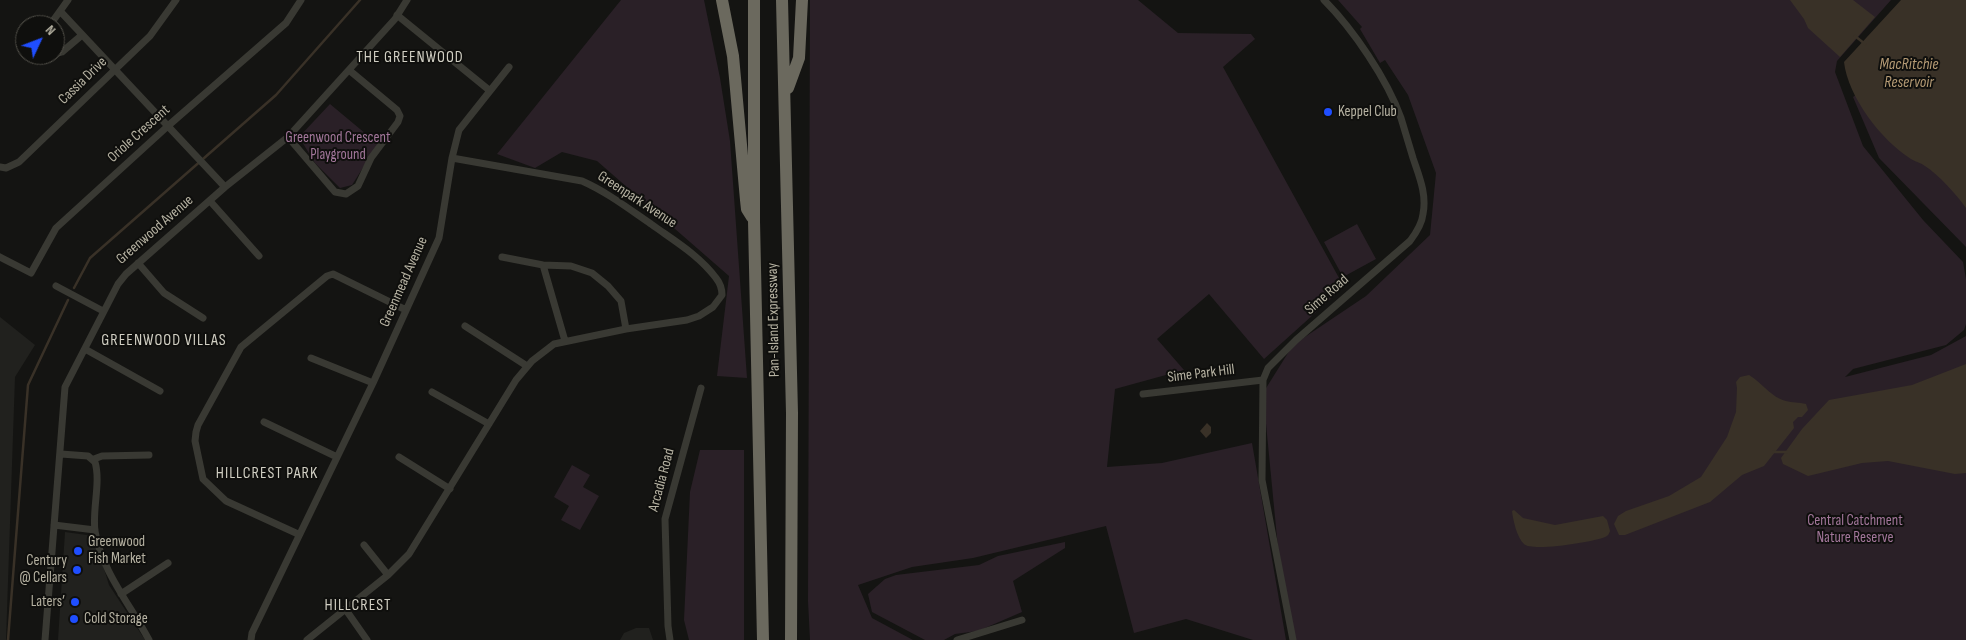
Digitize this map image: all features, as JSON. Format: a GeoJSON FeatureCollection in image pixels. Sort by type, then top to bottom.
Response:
{"type":"FeatureCollection","features":[{"type":"Feature","properties":{"kind":"highway"},"geometry":{"type":"LineString","coordinates":[[722,0],[733,56],[746,206],[754,221]]}},
{"type":"Feature","properties":{"kind":"highway","name":"Pan-Island Expressway"},"geometry":{"type":"LineString","coordinates":[[754,0],[754,221],[763,640]]}},
{"type":"Feature","properties":{"kind":"highway","name":"Pan-Island Expressway"},"geometry":{"type":"LineString","coordinates":[[782,0],[786,93],[792,413],[791,640]]}},
{"type":"Feature","properties":{"kind":"highway"},"geometry":{"type":"LineString","coordinates":[[786,93],[799,58],[802,0]]}},
{"type":"Feature","properties":{"kind":"street"},"geometry":{"type":"LineString","coordinates":[[57,15],[68,0]]}},
{"type":"Feature","properties":{"kind":"street","name":"Cassia Drive"},"geometry":{"type":"LineString","coordinates":[[0,167],[6,168],[19,162],[150,36],[176,0]]}},
{"type":"Feature","properties":{"kind":"street","name":"Oriole Crescent"},"geometry":{"type":"LineString","coordinates":[[0,257],[31,273],[56,228],[169,125],[286,23],[301,0]]}},
{"type":"Feature","properties":{"kind":"street","name":"Greenwood Avenue"},"geometry":{"type":"LineString","coordinates":[[45,640],[65,387],[103,311],[122,278],[225,187],[288,137],[397,15],[407,0]]}},
{"type":"Feature","properties":{"kind":"street","name":"Sime Road"},"geometry":{"type":"LineString","coordinates":[[1263,380],[1268,368],[1296,340],[1410,241],[1418,229],[1423,215],[1423,189],[1401,118],[1392,98],[1348,27],[1324,0]]}},
{"type":"Feature","properties":{"kind":"street"},"geometry":{"type":"LineString","coordinates":[[60,11],[202,160],[225,187]]}},
{"type":"Feature","properties":{"kind":"street"},"geometry":{"type":"LineString","coordinates":[[397,15],[489,90]]}},
{"type":"Feature","properties":{"kind":"street"},"geometry":{"type":"LineString","coordinates":[[65,49],[82,35]]}},
{"type":"Feature","properties":{"kind":"street","name":"Greenmead Avenue"},"geometry":{"type":"LineString","coordinates":[[250,640],[298,534],[373,383],[439,238],[452,158],[459,130],[508,67]]}},
{"type":"Feature","properties":{"kind":"street"},"geometry":{"type":"LineString","coordinates":[[288,137],[335,192],[346,194],[358,186],[372,158],[398,122],[400,116],[397,110],[349,70]]}},
{"type":"Feature","properties":{"kind":"street","name":"Greenpark Avenue"},"geometry":{"type":"LineString","coordinates":[[452,158],[582,181],[694,255],[715,276],[722,289],[722,295],[712,307],[699,316],[672,323],[626,329]]}},
{"type":"Feature","properties":{"kind":"street"},"geometry":{"type":"LineString","coordinates":[[210,201],[259,256]]}},
{"type":"Feature","properties":{"kind":"street"},"geometry":{"type":"LineString","coordinates":[[307,640],[388,575],[409,554],[527,366],[554,344],[626,329],[621,301],[612,290],[592,273],[571,266],[543,265],[502,257]]}},
{"type":"Feature","properties":{"kind":"street"},"geometry":{"type":"LineString","coordinates":[[138,263],[164,293],[203,318]]}},
{"type":"Feature","properties":{"kind":"street"},"geometry":{"type":"LineString","coordinates":[[543,265],[565,341]]}},
{"type":"Feature","properties":{"kind":"street"},"geometry":{"type":"LineString","coordinates":[[298,534],[226,501],[203,479],[195,441],[198,425],[241,347],[327,276],[332,274],[406,310]]}},
{"type":"Feature","properties":{"kind":"street"},"geometry":{"type":"LineString","coordinates":[[56,286],[103,311]]}},
{"type":"Feature","properties":{"kind":"street"},"geometry":{"type":"LineString","coordinates":[[465,326],[527,366]]}},
{"type":"Feature","properties":{"kind":"street"},"geometry":{"type":"LineString","coordinates":[[85,349],[160,391]]}},
{"type":"Feature","properties":{"kind":"street"},"geometry":{"type":"LineString","coordinates":[[311,358],[373,383]]}},
{"type":"Feature","properties":{"kind":"street"},"geometry":{"type":"LineString","coordinates":[[1263,380],[1262,480],[1293,640]]}},
{"type":"Feature","properties":{"kind":"street","name":"Sime Park Hill"},"geometry":{"type":"LineString","coordinates":[[1143,394],[1263,380]]}},
{"type":"Feature","properties":{"kind":"street","name":"Arcadia Road"},"geometry":{"type":"LineString","coordinates":[[670,640],[668,626],[666,519],[701,388]]}},
{"type":"Feature","properties":{"kind":"street"},"geometry":{"type":"LineString","coordinates":[[432,392],[489,424]]}},
{"type":"Feature","properties":{"kind":"street"},"geometry":{"type":"LineString","coordinates":[[264,422],[337,457]]}},
{"type":"Feature","properties":{"kind":"street"},"geometry":{"type":"LineString","coordinates":[[60,454],[88,456],[94,459],[96,465],[95,530],[105,563],[149,640]]}},
{"type":"Feature","properties":{"kind":"street"},"geometry":{"type":"LineString","coordinates":[[94,459],[102,456],[149,455]]}},
{"type":"Feature","properties":{"kind":"street"},"geometry":{"type":"LineString","coordinates":[[399,457],[450,489]]}},
{"type":"Feature","properties":{"kind":"street"},"geometry":{"type":"LineString","coordinates":[[54,525],[95,530]]}},
{"type":"Feature","properties":{"kind":"street"},"geometry":{"type":"LineString","coordinates":[[364,545],[388,575]]}},
{"type":"Feature","properties":{"kind":"street"},"geometry":{"type":"LineString","coordinates":[[121,594],[168,563]]}},
{"type":"Feature","properties":{"kind":"street"},"geometry":{"type":"LineString","coordinates":[[346,610],[367,640]]}},
{"type":"Feature","properties":{"kind":"street"},"geometry":{"type":"LineString","coordinates":[[957,640],[1022,620]]}},
{"type":"Feature","properties":{"kind":"street"},"geometry":{"type":"LineString","coordinates":[[978,634],[983,640]]}},
{"type":"Feature","properties":{"kind":"shaded area"},"geometry":{"type":"Polygon","coordinates":[[[0,317],[35,345],[15,377],[6,640],[0,640],[0,317]]]}},
{"type":"Feature","properties":{"kind":"shaded area"},"geometry":{"type":"Polygon","coordinates":[[[65,532],[94,536],[109,585],[145,640],[58,640],[65,532]]]}},
{"type":"Feature","properties":{"kind":"shaded area"},"geometry":{"type":"Polygon","coordinates":[[[636,628],[649,628],[653,640],[620,640],[624,633],[636,628]]]}},
{"type":"Feature","properties":{"kind":"green space"},"geometry":{"type":"Polygon","coordinates":[[[621,0],[704,0],[720,78],[730,141],[747,378],[717,376],[729,276],[597,161],[562,152],[535,168],[497,154],[621,0]]]}},
{"type":"Feature","properties":{"kind":"green space"},"geometry":{"type":"Polygon","coordinates":[[[810,0],[1138,0],[1178,33],[1251,34],[1255,39],[1223,67],[1344,287],[1264,359],[1209,294],[1157,339],[1184,370],[1115,389],[1107,467],[1162,463],[1252,443],[1286,640],[1253,640],[1186,619],[1134,633],[1106,526],[973,558],[912,567],[858,585],[872,618],[913,640],[810,640],[808,601],[810,0]]]}},
{"type":"Feature","properties":{"kind":"green space","name":"Central Catchment Nature Reserve"},"geometry":{"type":"Polygon","coordinates":[[[1338,0],[1891,0],[1837,61],[1835,72],[1863,146],[1923,220],[1963,262],[1966,279],[1966,324],[1964,330],[1946,345],[1853,369],[1845,377],[1931,355],[1966,336],[1966,640],[1294,640],[1278,548],[1263,393],[1293,345],[1366,296],[1430,235],[1436,173],[1408,95],[1385,60],[1380,63],[1360,29],[1362,27],[1338,0]]]}},
{"type":"Feature","properties":{"kind":"green space","name":"MacRitchie Reservoir"},"geometry":{"type":"Polygon","coordinates":[[[1966,9],[1966,247],[1879,158],[1853,97],[1966,9]]]}},
{"type":"Feature","properties":{"kind":"green space","name":"Greenwood Crescent Playground"},"geometry":{"type":"Polygon","coordinates":[[[330,104],[378,144],[352,185],[340,188],[315,163],[299,137],[330,104]]]}},
{"type":"Feature","properties":{"kind":"green space"},"geometry":{"type":"Polygon","coordinates":[[[1357,224],[1376,259],[1343,277],[1324,242],[1357,224]]]}},
{"type":"Feature","properties":{"kind":"green space"},"geometry":{"type":"Polygon","coordinates":[[[700,450],[744,450],[744,640],[689,640],[684,620],[690,492],[700,450]]]}},
{"type":"Feature","properties":{"kind":"green space"},"geometry":{"type":"Polygon","coordinates":[[[572,465],[590,475],[583,487],[599,496],[580,530],[561,520],[569,506],[554,497],[572,465]]]}},
{"type":"Feature","properties":{"kind":"green space"},"geometry":{"type":"Polygon","coordinates":[[[1065,542],[1065,548],[1013,581],[1022,612],[978,631],[955,634],[944,640],[925,640],[872,612],[868,594],[885,579],[896,575],[979,565],[998,556],[1065,542]]]}},
{"type":"Feature","properties":{"kind":"water"},"geometry":{"type":"Polygon","coordinates":[[[1790,0],[1853,0],[1875,17],[1840,57],[1808,28],[1804,19],[1790,0]]]}},
{"type":"Feature","properties":{"kind":"water","name":"MacRitchie Reservoir"},"geometry":{"type":"Polygon","coordinates":[[[1901,0],[1966,0],[1966,208],[1936,174],[1900,151],[1878,130],[1859,103],[1847,75],[1844,62],[1901,0]]]}},
{"type":"Feature","properties":{"kind":"water"},"geometry":{"type":"Polygon","coordinates":[[[1966,364],[1966,473],[1955,474],[1888,461],[1862,463],[1808,476],[1783,464],[1781,458],[1802,429],[1829,400],[1912,385],[1966,364]]]}},
{"type":"Feature","properties":{"kind":"water"},"geometry":{"type":"Polygon","coordinates":[[[1749,375],[1776,397],[1788,402],[1806,404],[1808,410],[1802,417],[1798,417],[1793,422],[1794,428],[1764,466],[1742,475],[1710,502],[1625,535],[1619,535],[1614,524],[1618,516],[1626,511],[1669,496],[1701,477],[1727,437],[1736,412],[1736,382],[1740,377],[1749,375]]]}},
{"type":"Feature","properties":{"kind":"water"},"geometry":{"type":"Polygon","coordinates":[[[1207,423],[1211,427],[1211,433],[1206,438],[1200,431],[1207,423]]]}},
{"type":"Feature","properties":{"kind":"water"},"geometry":{"type":"Polygon","coordinates":[[[1514,510],[1523,518],[1555,525],[1603,516],[1607,520],[1610,531],[1606,537],[1589,541],[1550,547],[1529,546],[1524,544],[1517,533],[1512,511],[1514,510]]]}},
{"type":"Feature","properties":{"kind":"waterway"},"geometry":{"type":"LineString","coordinates":[[74,288],[90,258],[276,95],[360,0]]}},
{"type":"Feature","properties":{"kind":"waterway"},"geometry":{"type":"LineString","coordinates":[[1855,36],[1865,44]]}},
{"type":"Feature","properties":{"kind":"waterway"},"geometry":{"type":"LineString","coordinates":[[8,640],[28,385],[68,300]]}},
{"type":"Feature","properties":{"kind":"waterway"},"geometry":{"type":"LineString","coordinates":[[1773,452],[1787,452]]}},
{"type":"Feature","properties":{"kind":"place","name":"Keppel Club"},"geometry":{"type":"Point","coordinates":[1328,112]}},
{"type":"Feature","properties":{"kind":"place","name":"Greenwood Fish Market"},"geometry":{"type":"Point","coordinates":[78,551]}},
{"type":"Feature","properties":{"kind":"place","name":"Century @ Cellars"},"geometry":{"type":"Point","coordinates":[77,570]}},
{"type":"Feature","properties":{"kind":"place","name":"Laters’"},"geometry":{"type":"Point","coordinates":[75,602]}},
{"type":"Feature","properties":{"kind":"place","name":"Cold Storage"},"geometry":{"type":"Point","coordinates":[74,619]}},
{"type":"Feature","properties":{"kind":"district","name":"THE GREENWOOD"},"geometry":{"type":"Point","coordinates":[410,58]}},
{"type":"Feature","properties":{"kind":"district","name":"GREENWOOD VILLAS"},"geometry":{"type":"Point","coordinates":[164,341]}},
{"type":"Feature","properties":{"kind":"district","name":"HILLCREST PARK"},"geometry":{"type":"Point","coordinates":[267,474]}},
{"type":"Feature","properties":{"kind":"district","name":"HILLCREST"},"geometry":{"type":"Point","coordinates":[358,606]}}]}
